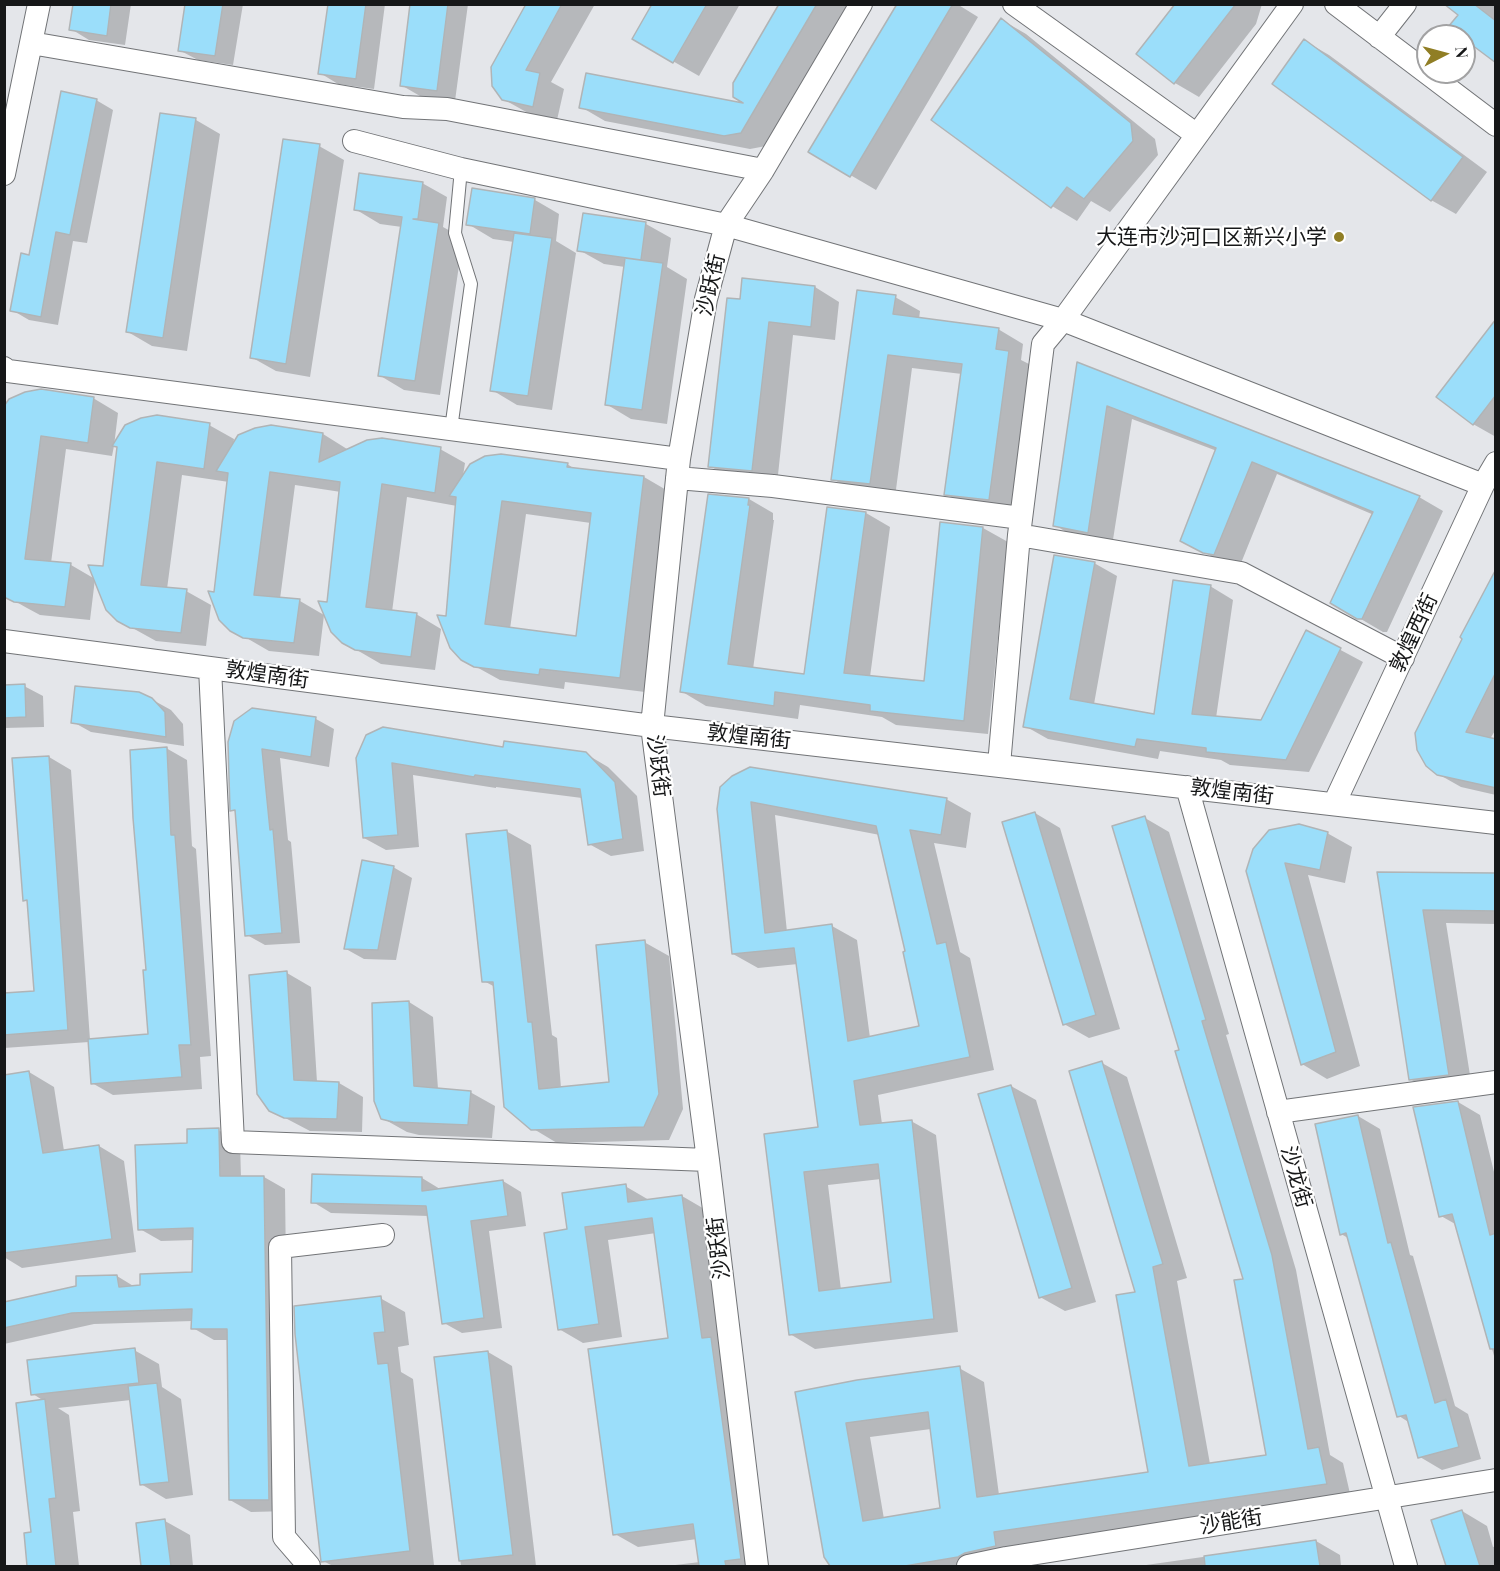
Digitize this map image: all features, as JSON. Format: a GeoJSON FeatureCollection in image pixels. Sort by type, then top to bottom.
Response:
{"type":"FeatureCollection","features":[{"type":"Feature","properties":{"kind":"street"},"geometry":{"type":"LineString","coordinates":[[4,174],[39,4]]}},
{"type":"Feature","properties":{"kind":"street","name":"沙跃街"},"geometry":{"type":"LineString","coordinates":[[757,1566],[652,726],[678,468],[706,299],[726,225],[763,170],[861,4]]}},
{"type":"Feature","properties":{"kind":"street"},"geometry":{"type":"LineString","coordinates":[[1014,4],[1197,135]]}},
{"type":"Feature","properties":{"kind":"street"},"geometry":{"type":"LineString","coordinates":[[999,765],[1020,527],[1043,344],[1063,320],[1292,4]]}},
{"type":"Feature","properties":{"kind":"street"},"geometry":{"type":"LineString","coordinates":[[1336,4],[1496,125]]}},
{"type":"Feature","properties":{"kind":"street"},"geometry":{"type":"LineString","coordinates":[[1379,38],[1405,4]]}},
{"type":"Feature","properties":{"kind":"street"},"geometry":{"type":"LineString","coordinates":[[31,43],[393,106],[447,110],[763,170]]}},
{"type":"Feature","properties":{"kind":"street"},"geometry":{"type":"LineString","coordinates":[[354,141],[461,169],[726,225],[1063,320],[1483,485]]}},
{"type":"Feature","properties":{"kind":"street"},"geometry":{"type":"LineString","coordinates":[[4,368],[8,371],[451,429],[1020,527],[1241,573],[1403,657]]}},
{"type":"Feature","properties":{"kind":"street","name":"敦煌西街"},"geometry":{"type":"LineString","coordinates":[[1334,804],[1483,485],[1496,463]]}},
{"type":"Feature","properties":{"kind":"street","name":"敦煌南街"},"geometry":{"type":"LineString","coordinates":[[4,641],[652,726],[1496,823]]}},
{"type":"Feature","properties":{"kind":"street"},"geometry":{"type":"LineString","coordinates":[[210,668],[233,1142],[708,1160]]}},
{"type":"Feature","properties":{"kind":"street","name":"沙龙街"},"geometry":{"type":"LineString","coordinates":[[1187,787],[1407,1566]]}},
{"type":"Feature","properties":{"kind":"street"},"geometry":{"type":"LineString","coordinates":[[1278,1112],[1496,1082]]}},
{"type":"Feature","properties":{"kind":"street"},"geometry":{"type":"LineString","coordinates":[[309,1566],[284,1537],[280,1247],[383,1235]]}},
{"type":"Feature","properties":{"kind":"street","name":"沙能街"},"geometry":{"type":"LineString","coordinates":[[968,1566],[1496,1480]]}},
{"type":"Feature","properties":{"kind":"lane"},"geometry":{"type":"LineString","coordinates":[[451,429],[471,284],[455,232],[461,169]]}},
{"type":"Feature","properties":{"kind":"building"},"geometry":{"type":"Polygon","coordinates":[[[73,4],[111,4],[107,36],[69,30],[73,4]]]}},
{"type":"Feature","properties":{"kind":"building"},"geometry":{"type":"Polygon","coordinates":[[[185,4],[223,4],[215,56],[178,51],[185,4]]]}},
{"type":"Feature","properties":{"kind":"building"},"geometry":{"type":"Polygon","coordinates":[[[328,4],[366,4],[356,79],[318,74],[328,4]]]}},
{"type":"Feature","properties":{"kind":"building"},"geometry":{"type":"Polygon","coordinates":[[[410,4],[448,4],[437,91],[400,86],[410,4]]]}},
{"type":"Feature","properties":{"kind":"building"},"geometry":{"type":"Polygon","coordinates":[[[526,4],[562,4],[526,70],[540,73],[533,107],[502,100],[492,86],[491,67],[526,4]]]}},
{"type":"Feature","properties":{"kind":"building"},"geometry":{"type":"Polygon","coordinates":[[[652,4],[707,4],[673,63],[632,39],[652,4]]]}},
{"type":"Feature","properties":{"kind":"building"},"geometry":{"type":"Polygon","coordinates":[[[779,4],[817,4],[741,133],[724,136],[579,108],[586,73],[743,103],[733,97],[733,83],[779,4]]]}},
{"type":"Feature","properties":{"kind":"building"},"geometry":{"type":"Polygon","coordinates":[[[897,4],[953,4],[850,177],[808,152],[897,4]]]}},
{"type":"Feature","properties":{"kind":"building"},"geometry":{"type":"Polygon","coordinates":[[[1175,4],[1236,4],[1174,84],[1136,54],[1175,4]]]}},
{"type":"Feature","properties":{"kind":"building"},"geometry":{"type":"Polygon","coordinates":[[[1444,4],[1474,4],[1496,21],[1496,63],[1476,48],[1476,24],[1450,24],[1458,15],[1444,4]]]}},
{"type":"Feature","properties":{"kind":"building"},"geometry":{"type":"Polygon","coordinates":[[[1001,18],[1131,123],[1133,141],[1084,199],[1067,187],[1051,208],[931,120],[1001,18]]]}},
{"type":"Feature","properties":{"kind":"building"},"geometry":{"type":"Polygon","coordinates":[[[1304,39],[1463,157],[1431,201],[1272,84],[1304,39]]]}},
{"type":"Feature","properties":{"kind":"building"},"geometry":{"type":"Polygon","coordinates":[[[61,91],[97,99],[70,235],[56,232],[41,317],[10,311],[21,253],[29,255],[61,91]]]}},
{"type":"Feature","properties":{"kind":"building"},"geometry":{"type":"Polygon","coordinates":[[[160,113],[196,118],[163,338],[126,332],[160,113]]]}},
{"type":"Feature","properties":{"kind":"building"},"geometry":{"type":"Polygon","coordinates":[[[283,139],[320,144],[286,364],[250,358],[283,139]]]}},
{"type":"Feature","properties":{"kind":"building"},"geometry":{"type":"Polygon","coordinates":[[[359,173],[423,182],[418,219],[413,219],[439,223],[415,381],[378,376],[402,217],[354,210],[359,173]]]}},
{"type":"Feature","properties":{"kind":"building"},"geometry":{"type":"Polygon","coordinates":[[[472,188],[535,198],[530,234],[466,225],[472,188]]]}},
{"type":"Feature","properties":{"kind":"building"},"geometry":{"type":"Polygon","coordinates":[[[583,213],[646,222],[641,260],[577,251],[583,213]]]}},
{"type":"Feature","properties":{"kind":"building"},"geometry":{"type":"Polygon","coordinates":[[[514,233],[552,238],[528,396],[490,391],[514,233]]]}},
{"type":"Feature","properties":{"kind":"building"},"geometry":{"type":"Polygon","coordinates":[[[625,258],[663,263],[642,410],[605,405],[625,258]]]}},
{"type":"Feature","properties":{"kind":"building"},"geometry":{"type":"Polygon","coordinates":[[[742,278],[815,286],[811,327],[769,322],[752,471],[708,467],[727,298],[740,299],[742,278]]]}},
{"type":"Feature","properties":{"kind":"building"},"geometry":{"type":"Polygon","coordinates":[[[857,290],[896,295],[893,314],[999,328],[996,349],[1009,351],[989,500],[944,495],[962,364],[888,355],[870,484],[831,480],[857,290]]]}},
{"type":"Feature","properties":{"kind":"building"},"geometry":{"type":"Polygon","coordinates":[[[1496,319],[1496,395],[1473,425],[1436,397],[1496,319]]]}},
{"type":"Feature","properties":{"kind":"building"},"geometry":{"type":"Polygon","coordinates":[[[1077,362],[1420,496],[1362,619],[1357,619],[1330,603],[1373,512],[1252,462],[1214,555],[1203,553],[1180,541],[1216,448],[1107,406],[1088,533],[1053,526],[1077,362]]]}},
{"type":"Feature","properties":{"kind":"building"},"geometry":{"type":"Polygon","coordinates":[[[41,389],[94,397],[88,443],[41,436],[25,559],[71,563],[65,607],[14,602],[4,597],[4,406],[9,399],[25,392],[41,389]]]}},
{"type":"Feature","properties":{"kind":"building"},"geometry":{"type":"Polygon","coordinates":[[[157,415],[210,423],[204,469],[157,462],[141,585],[187,589],[181,633],[130,628],[117,621],[106,610],[88,565],[103,566],[117,447],[112,446],[125,425],[141,418],[157,415]]]}},
{"type":"Feature","properties":{"kind":"building"},"geometry":{"type":"Polygon","coordinates":[[[271,425],[323,433],[319,462],[367,440],[382,438],[441,447],[435,493],[382,484],[366,607],[417,613],[411,657],[355,650],[342,643],[331,632],[318,601],[327,602],[340,482],[270,472],[254,595],[300,599],[294,643],[243,638],[230,631],[219,620],[208,591],[214,592],[228,473],[216,471],[238,435],[271,425]]]}},
{"type":"Feature","properties":{"kind":"building"},"geometry":{"type":"Polygon","coordinates":[[[501,454],[568,463],[567,467],[644,476],[620,678],[540,669],[539,675],[474,667],[461,660],[450,648],[437,615],[446,616],[456,497],[449,496],[470,464],[485,456],[501,454]],[[502,501],[485,624],[576,636],[591,513],[502,501]]]}},
{"type":"Feature","properties":{"kind":"building"},"geometry":{"type":"Polygon","coordinates":[[[708,494],[749,498],[748,505],[750,505],[728,664],[804,674],[827,507],[866,512],[844,673],[924,681],[940,522],[983,527],[964,721],[870,711],[870,705],[775,692],[774,706],[680,692],[708,494]]]}},
{"type":"Feature","properties":{"kind":"building"},"geometry":{"type":"Polygon","coordinates":[[[1054,555],[1095,562],[1070,699],[1154,714],[1173,580],[1211,585],[1192,714],[1261,720],[1306,630],[1341,648],[1286,760],[1206,752],[1206,748],[1137,739],[1135,747],[1023,727],[1054,555]]]}},
{"type":"Feature","properties":{"kind":"building"},"geometry":{"type":"Polygon","coordinates":[[[1496,569],[1496,672],[1466,732],[1496,739],[1496,788],[1437,775],[1426,766],[1417,750],[1415,733],[1462,639],[1460,637],[1496,569]]]}},
{"type":"Feature","properties":{"kind":"building"},"geometry":{"type":"Polygon","coordinates":[[[25,684],[26,717],[4,718],[4,685],[25,684]]]}},
{"type":"Feature","properties":{"kind":"building"},"geometry":{"type":"Polygon","coordinates":[[[75,686],[139,692],[152,698],[165,712],[166,737],[71,723],[75,686]]]}},
{"type":"Feature","properties":{"kind":"building"},"geometry":{"type":"Polygon","coordinates":[[[252,708],[316,717],[311,757],[262,749],[270,830],[273,829],[282,933],[245,936],[235,810],[230,811],[228,742],[234,721],[252,708]]]}},
{"type":"Feature","properties":{"kind":"building"},"geometry":{"type":"Polygon","coordinates":[[[383,727],[503,747],[504,741],[586,752],[615,782],[623,839],[588,845],[580,789],[475,775],[474,777],[392,763],[398,835],[363,838],[356,758],[366,735],[383,727]]]}},
{"type":"Feature","properties":{"kind":"building"},"geometry":{"type":"Polygon","coordinates":[[[167,747],[171,835],[175,835],[191,1045],[179,1045],[182,1077],[91,1084],[88,1039],[148,1034],[143,970],[146,970],[133,818],[130,750],[167,747]]]}},
{"type":"Feature","properties":{"kind":"building"},"geometry":{"type":"Polygon","coordinates":[[[49,756],[68,1030],[4,1035],[4,993],[34,991],[27,900],[23,901],[12,758],[49,756]]]}},
{"type":"Feature","properties":{"kind":"building"},"geometry":{"type":"Polygon","coordinates":[[[750,767],[947,798],[941,835],[910,830],[937,944],[946,942],[970,1057],[854,1081],[860,1125],[912,1120],[934,1319],[789,1335],[764,1134],[818,1127],[794,948],[732,954],[717,809],[720,787],[732,776],[750,767]],[[751,802],[765,933],[832,924],[848,1041],[919,1026],[903,952],[905,951],[876,826],[751,802]],[[878,1164],[804,1172],[819,1291],[891,1282],[878,1164]]]}},
{"type":"Feature","properties":{"kind":"building"},"geometry":{"type":"Polygon","coordinates":[[[1035,812],[1096,1015],[1063,1025],[1002,822],[1035,812]]]}},
{"type":"Feature","properties":{"kind":"building"},"geometry":{"type":"Polygon","coordinates":[[[1145,816],[1206,1020],[1202,1021],[1272,1255],[1308,1449],[1319,1447],[1327,1484],[994,1532],[996,1546],[965,1553],[958,1557],[905,1566],[830,1566],[824,1557],[795,1392],[857,1380],[960,1366],[977,1497],[1148,1472],[1116,1295],[1135,1292],[1069,1071],[1102,1061],[1163,1264],[1153,1267],[1189,1466],[1266,1455],[1234,1280],[1243,1279],[1175,1051],[1179,1050],[1112,826],[1145,816]],[[928,1412],[846,1423],[863,1521],[940,1508],[928,1412]]]}},
{"type":"Feature","properties":{"kind":"building"},"geometry":{"type":"Polygon","coordinates":[[[1299,824],[1328,832],[1320,870],[1285,863],[1336,1052],[1301,1065],[1246,871],[1253,849],[1269,830],[1299,824]]]}},
{"type":"Feature","properties":{"kind":"building"},"geometry":{"type":"Polygon","coordinates":[[[507,830],[528,1022],[532,1022],[539,1089],[609,1082],[596,945],[645,940],[659,1094],[644,1127],[531,1130],[504,1107],[493,982],[482,982],[466,834],[507,830]]]}},
{"type":"Feature","properties":{"kind":"building"},"geometry":{"type":"Polygon","coordinates":[[[362,860],[394,866],[378,950],[344,949],[362,860]]]}},
{"type":"Feature","properties":{"kind":"building"},"geometry":{"type":"Polygon","coordinates":[[[1377,872],[1496,873],[1496,911],[1423,910],[1449,1075],[1409,1080],[1377,872]]]}},
{"type":"Feature","properties":{"kind":"building"},"geometry":{"type":"Polygon","coordinates":[[[287,971],[294,1080],[339,1082],[337,1119],[284,1118],[269,1111],[257,1094],[249,975],[287,971]]]}},
{"type":"Feature","properties":{"kind":"building"},"geometry":{"type":"Polygon","coordinates":[[[409,1001],[414,1086],[471,1091],[468,1125],[393,1122],[381,1119],[374,1101],[372,1003],[409,1001]]]}},
{"type":"Feature","properties":{"kind":"building"},"geometry":{"type":"Polygon","coordinates":[[[29,1071],[43,1153],[99,1145],[112,1239],[4,1253],[4,1075],[29,1071]]]}},
{"type":"Feature","properties":{"kind":"building"},"geometry":{"type":"Polygon","coordinates":[[[1011,1085],[1072,1288],[1039,1298],[978,1094],[1011,1085]]]}},
{"type":"Feature","properties":{"kind":"building"},"geometry":{"type":"Polygon","coordinates":[[[1458,1101],[1490,1235],[1496,1233],[1496,1349],[1490,1349],[1452,1214],[1439,1217],[1413,1107],[1458,1101]]]}},
{"type":"Feature","properties":{"kind":"building"},"geometry":{"type":"Polygon","coordinates":[[[1358,1115],[1388,1243],[1391,1242],[1435,1403],[1446,1399],[1459,1447],[1418,1458],[1406,1415],[1397,1417],[1346,1233],[1340,1235],[1315,1124],[1358,1115]]]}},
{"type":"Feature","properties":{"kind":"building"},"geometry":{"type":"Polygon","coordinates":[[[219,1128],[220,1176],[264,1176],[269,1500],[229,1500],[227,1329],[191,1329],[192,1309],[72,1313],[4,1328],[4,1302],[76,1286],[76,1276],[117,1275],[119,1287],[140,1285],[140,1274],[192,1272],[193,1228],[138,1230],[135,1145],[187,1143],[187,1129],[219,1128]]]}},
{"type":"Feature","properties":{"kind":"building"},"geometry":{"type":"Polygon","coordinates":[[[312,1174],[422,1177],[422,1191],[503,1180],[508,1216],[471,1221],[484,1318],[442,1324],[426,1206],[311,1203],[312,1174]]]}},
{"type":"Feature","properties":{"kind":"building"},"geometry":{"type":"Polygon","coordinates":[[[626,1184],[628,1202],[682,1195],[702,1338],[711,1337],[741,1559],[725,1561],[726,1566],[699,1566],[693,1524],[613,1535],[588,1349],[668,1338],[652,1218],[585,1227],[599,1324],[558,1330],[544,1233],[567,1229],[562,1193],[626,1184]]]}},
{"type":"Feature","properties":{"kind":"building"},"geometry":{"type":"Polygon","coordinates":[[[381,1296],[385,1332],[374,1333],[378,1364],[388,1363],[410,1551],[321,1562],[295,1334],[294,1306],[381,1296]]]}},
{"type":"Feature","properties":{"kind":"building"},"geometry":{"type":"Polygon","coordinates":[[[135,1348],[139,1383],[31,1395],[27,1360],[135,1348]]]}},
{"type":"Feature","properties":{"kind":"building"},"geometry":{"type":"Polygon","coordinates":[[[488,1351],[513,1555],[459,1561],[434,1357],[488,1351]]]}},
{"type":"Feature","properties":{"kind":"building"},"geometry":{"type":"Polygon","coordinates":[[[157,1383],[169,1482],[140,1485],[128,1386],[157,1383]]]}},
{"type":"Feature","properties":{"kind":"building"},"geometry":{"type":"Polygon","coordinates":[[[45,1399],[56,1498],[49,1499],[56,1566],[27,1566],[24,1533],[31,1532],[16,1403],[45,1399]]]}},
{"type":"Feature","properties":{"kind":"building"},"geometry":{"type":"Polygon","coordinates":[[[1462,1510],[1480,1566],[1446,1566],[1431,1520],[1462,1510]]]}},
{"type":"Feature","properties":{"kind":"building"},"geometry":{"type":"Polygon","coordinates":[[[165,1519],[171,1566],[141,1566],[136,1523],[165,1519]]]}},
{"type":"Feature","properties":{"kind":"building"},"geometry":{"type":"Polygon","coordinates":[[[1316,1540],[1320,1566],[1205,1566],[1204,1556],[1316,1540]]]}},
{"type":"Feature","properties":{"kind":"place","name":"大连市沙河口区新兴小学"},"geometry":{"type":"Point","coordinates":[1339,237]}}]}
